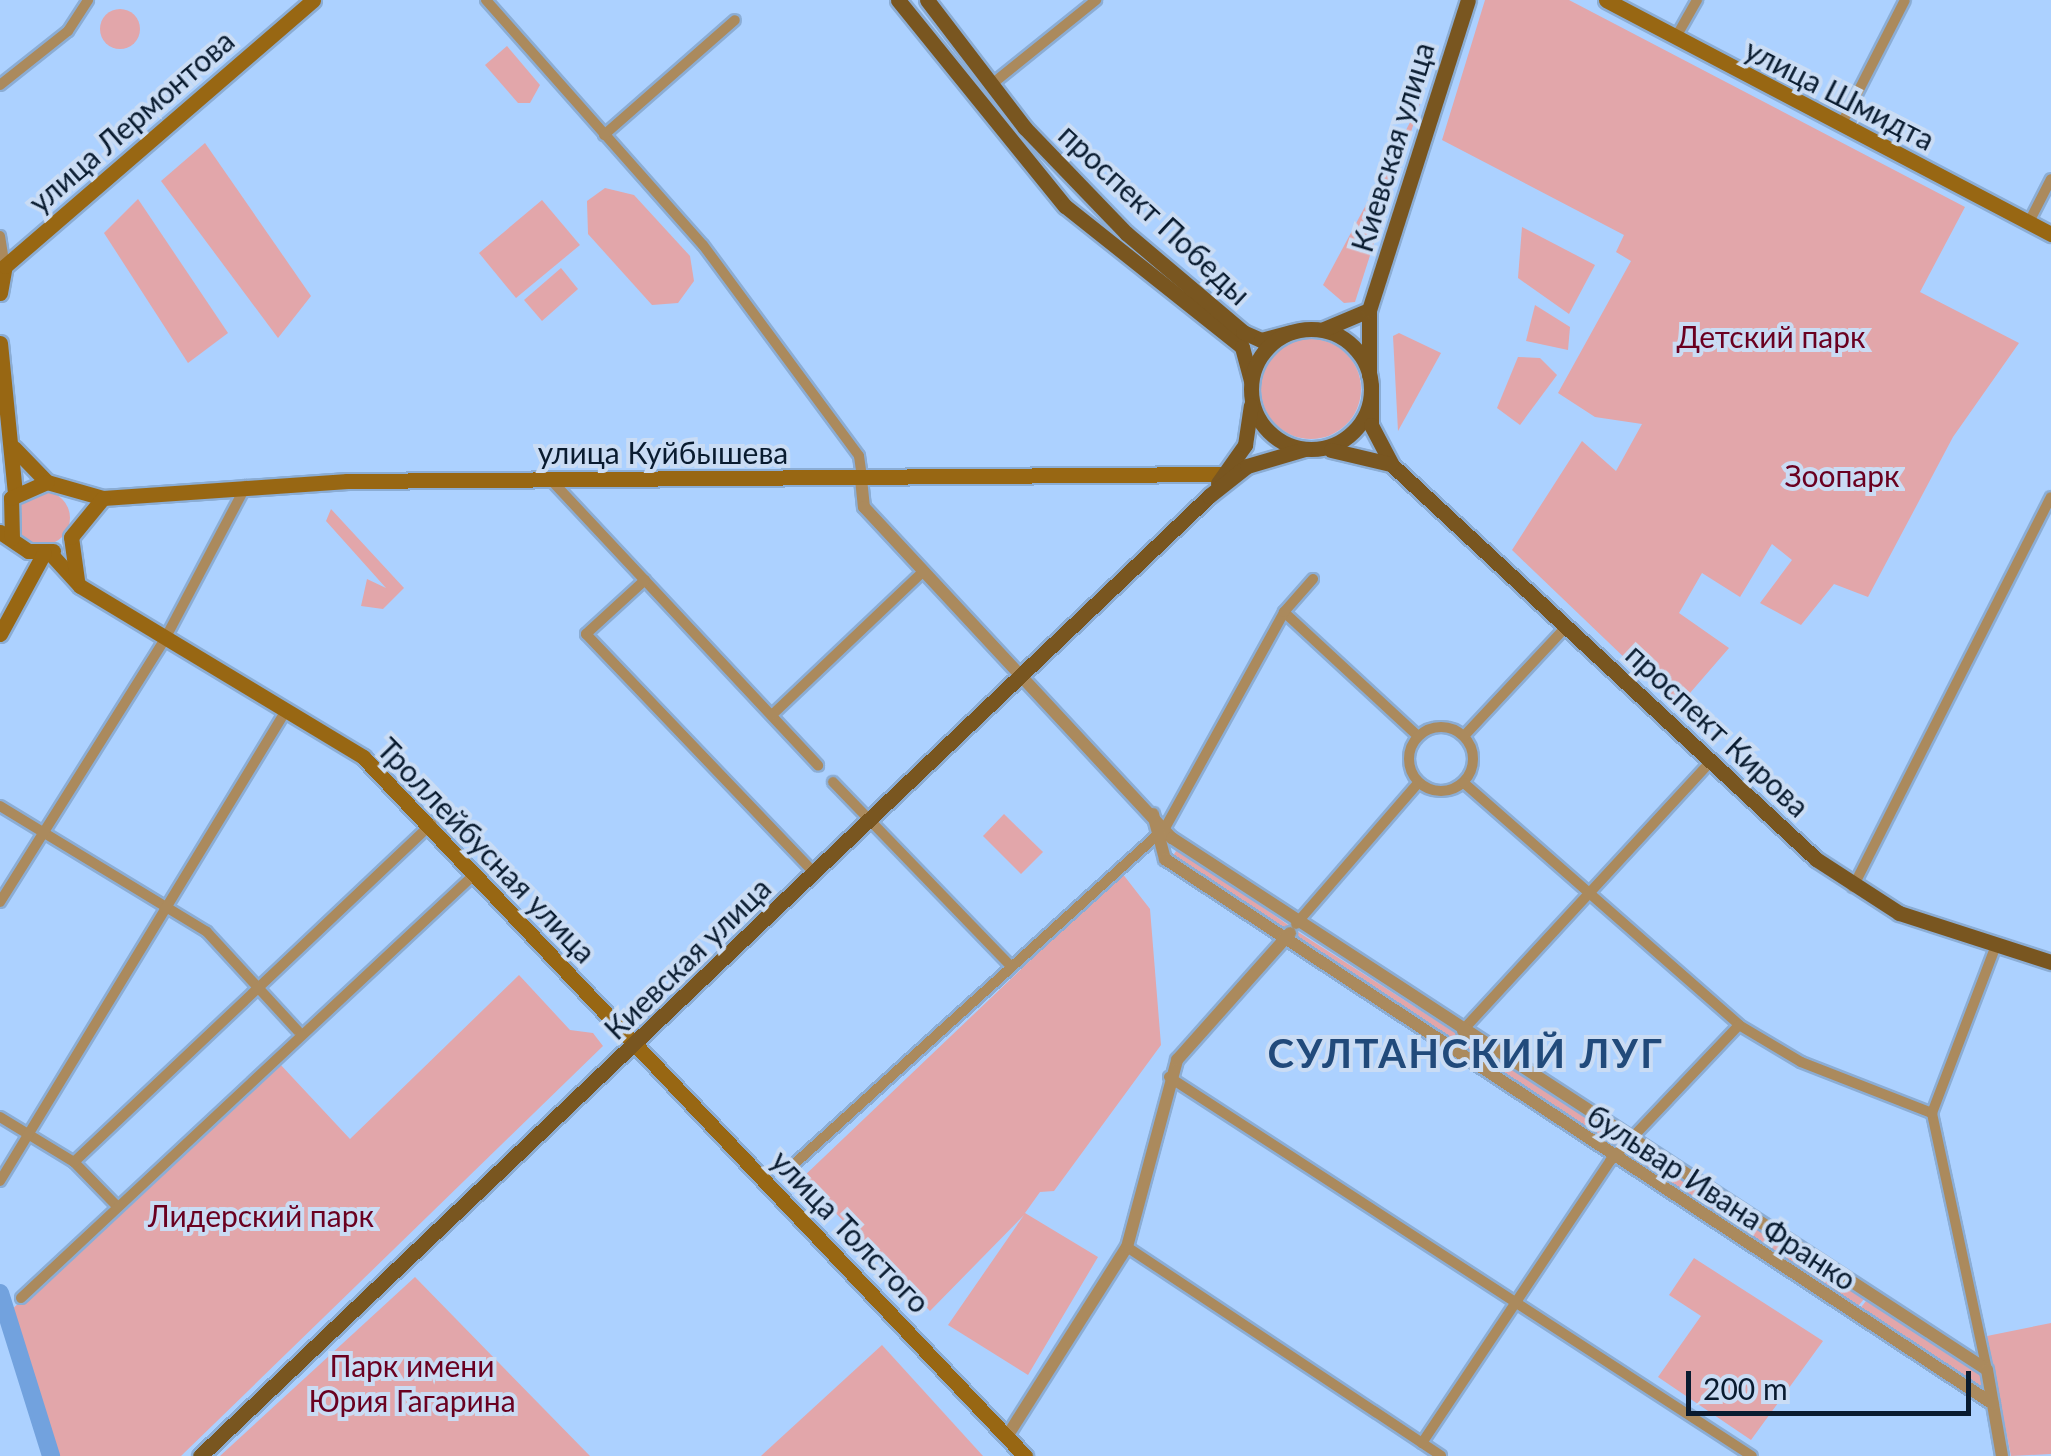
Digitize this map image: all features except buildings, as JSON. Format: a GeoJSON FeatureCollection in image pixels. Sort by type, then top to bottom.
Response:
{"type":"FeatureCollection","features":[{"type":"Feature","properties":{"kind":"main road","name":"улица Лермонтова"},"geometry":{"type":"LineString","coordinates":[[5,266],[313,0]]}},
{"type":"Feature","properties":{"kind":"main road","name":"проспект Победы"},"geometry":{"type":"LineString","coordinates":[[898,0],[1066,206],[1242,347],[1251,388]]}},
{"type":"Feature","properties":{"kind":"main road","name":"проспект Победы"},"geometry":{"type":"LineString","coordinates":[[927,0],[1080,188],[1223,318],[1261,340],[1290,332]]}},
{"type":"Feature","properties":{"kind":"main road","name":"Киевская улица"},"geometry":{"type":"LineString","coordinates":[[1370,380],[1369,310],[1468,0]]}},
{"type":"Feature","properties":{"kind":"main road","name":"улица Шмидта"},"geometry":{"type":"LineString","coordinates":[[1606,0],[2051,234]]}},
{"type":"Feature","properties":{"kind":"main road"},"geometry":{"type":"LineString","coordinates":[[0,292],[5,266]]}},
{"type":"Feature","properties":{"kind":"main road"},"geometry":{"type":"LineString","coordinates":[[1369,310],[1348,326],[1290,332],[1267,347],[1251,388],[1271,434],[1308,449],[1392,465]]}},
{"type":"Feature","properties":{"kind":"main road"},"geometry":{"type":"LineString","coordinates":[[1320,329],[1356,350],[1370,380],[1370,424],[1392,465]]}},
{"type":"Feature","properties":{"kind":"main road"},"geometry":{"type":"LineString","coordinates":[[0,344],[14,448],[6,535],[47,553]]}},
{"type":"Feature","properties":{"kind":"main road"},"geometry":{"type":"LineString","coordinates":[[1308,449],[1352,434],[1370,380]]}},
{"type":"Feature","properties":{"kind":"main road","name":"Киевская улица"},"geometry":{"type":"LineString","coordinates":[[1209,496],[1244,445],[1251,388]]}},
{"type":"Feature","properties":{"kind":"main road"},"geometry":{"type":"LineString","coordinates":[[14,448],[47,482],[66,492],[80,586]]}},
{"type":"Feature","properties":{"kind":"main road","name":"Киевская улица"},"geometry":{"type":"LineString","coordinates":[[200,1456],[1209,496],[1247,466],[1308,449]]}},
{"type":"Feature","properties":{"kind":"main road","name":"проспект Кирова"},"geometry":{"type":"LineString","coordinates":[[1392,465],[1853,888],[1995,948],[2051,962]]}},
{"type":"Feature","properties":{"kind":"main road","name":"улица Куйбышева"},"geometry":{"type":"LineString","coordinates":[[66,492],[103,498],[246,486],[861,479],[963,474],[1223,474]]}},
{"type":"Feature","properties":{"kind":"main road"},"geometry":{"type":"LineString","coordinates":[[9,498],[47,482]]}},
{"type":"Feature","properties":{"kind":"main road"},"geometry":{"type":"LineString","coordinates":[[0,634],[47,553],[103,498]]}},
{"type":"Feature","properties":{"kind":"main road","name":"Троллейбусная улица"},"geometry":{"type":"LineString","coordinates":[[47,553],[80,586],[363,757],[432,824],[637,1044]]}},
{"type":"Feature","properties":{"kind":"main road","name":"улица Толстого"},"geometry":{"type":"LineString","coordinates":[[637,1044],[1024,1456]]}},
{"type":"Feature","properties":{"kind":"street"},"geometry":{"type":"LineString","coordinates":[[0,85],[68,32],[88,0]]}},
{"type":"Feature","properties":{"kind":"street"},"geometry":{"type":"LineString","coordinates":[[486,0],[703,244],[806,382],[858,456],[864,507],[1026,673],[1152,811],[1160,832]]}},
{"type":"Feature","properties":{"kind":"street"},"geometry":{"type":"LineString","coordinates":[[992,84],[1096,0]]}},
{"type":"Feature","properties":{"kind":"street"},"geometry":{"type":"LineString","coordinates":[[1676,38],[1697,0]]}},
{"type":"Feature","properties":{"kind":"street"},"geometry":{"type":"LineString","coordinates":[[1841,124],[1905,0]]}},
{"type":"Feature","properties":{"kind":"street"},"geometry":{"type":"LineString","coordinates":[[604,134],[735,20]]}},
{"type":"Feature","properties":{"kind":"street"},"geometry":{"type":"LineString","coordinates":[[2029,222],[2051,179]]}},
{"type":"Feature","properties":{"kind":"street"},"geometry":{"type":"LineString","coordinates":[[0,236],[5,266]]}},
{"type":"Feature","properties":{"kind":"street"},"geometry":{"type":"LineString","coordinates":[[551,480],[818,765]]}},
{"type":"Feature","properties":{"kind":"street"},"geometry":{"type":"LineString","coordinates":[[0,902],[166,637],[246,486]]}},
{"type":"Feature","properties":{"kind":"street"},"geometry":{"type":"LineString","coordinates":[[1853,888],[2051,497]]}},
{"type":"Feature","properties":{"kind":"street"},"geometry":{"type":"LineString","coordinates":[[772,715],[924,572]]}},
{"type":"Feature","properties":{"kind":"street"},"geometry":{"type":"LineString","coordinates":[[792,1166],[1008,963],[1160,832],[1284,612],[1313,579]]}},
{"type":"Feature","properties":{"kind":"street"},"geometry":{"type":"LineString","coordinates":[[645,580],[586,634],[815,874]]}},
{"type":"Feature","properties":{"kind":"street"},"geometry":{"type":"LineString","coordinates":[[1284,612],[1418,736]]}},
{"type":"Feature","properties":{"kind":"street"},"geometry":{"type":"LineString","coordinates":[[1464,736],[1566,627]]}},
{"type":"Feature","properties":{"kind":"street"},"geometry":{"type":"LineString","coordinates":[[0,1182],[284,712]]}},
{"type":"Feature","properties":{"kind":"street"},"geometry":{"type":"LineString","coordinates":[[1441,726],[1464,736],[1474,759],[1464,782],[1441,792],[1418,783],[1408,760],[1418,736],[1441,726]]}},
{"type":"Feature","properties":{"kind":"street"},"geometry":{"type":"LineString","coordinates":[[1461,1032],[1712,760]]}},
{"type":"Feature","properties":{"kind":"street"},"geometry":{"type":"LineString","coordinates":[[834,782],[1008,963]]}},
{"type":"Feature","properties":{"kind":"street"},"geometry":{"type":"LineString","coordinates":[[1464,782],[1739,1025],[1801,1062],[1932,1113]]}},
{"type":"Feature","properties":{"kind":"street"},"geometry":{"type":"LineString","coordinates":[[1008,1435],[1127,1247],[1168,1077],[1418,783]]}},
{"type":"Feature","properties":{"kind":"street"},"geometry":{"type":"LineString","coordinates":[[0,806],[207,932],[298,1031]]}},
{"type":"Feature","properties":{"kind":"street"},"geometry":{"type":"LineString","coordinates":[[74,1162],[432,824]]}},
{"type":"Feature","properties":{"kind":"street","name":"бульвар Ивана Франко"},"geometry":{"type":"LineString","coordinates":[[1160,832],[1295,925],[1987,1370]]}},
{"type":"Feature","properties":{"kind":"street","name":"бульвар Ивана Франко"},"geometry":{"type":"LineString","coordinates":[[1160,832],[1166,859],[1993,1404]]}},
{"type":"Feature","properties":{"kind":"street"},"geometry":{"type":"LineString","coordinates":[[21,1298],[298,1031],[476,873]]}},
{"type":"Feature","properties":{"kind":"street"},"geometry":{"type":"LineString","coordinates":[[1995,948],[1932,1113],[2002,1456]]}},
{"type":"Feature","properties":{"kind":"street"},"geometry":{"type":"LineString","coordinates":[[1422,1443],[1519,1308],[1614,1156],[1739,1025]]}},
{"type":"Feature","properties":{"kind":"street"},"geometry":{"type":"LineString","coordinates":[[1168,1077],[1752,1456]]}},
{"type":"Feature","properties":{"kind":"street"},"geometry":{"type":"LineString","coordinates":[[0,1117],[74,1162],[116,1204]]}},
{"type":"Feature","properties":{"kind":"street"},"geometry":{"type":"LineString","coordinates":[[1127,1247],[1442,1456]]}},
{"type":"Feature","properties":{"kind":"green space","name":"Детский парк"},"geometry":{"type":"Polygon","coordinates":[[[1485,0],[1569,0],[1965,207],[1920,292],[2019,343],[1953,437],[1868,597],[1834,584],[1801,625],[1760,603],[1792,560],[1772,544],[1740,597],[1702,573],[1679,613],[1729,648],[1677,708],[1512,550],[1582,441],[1616,471],[1642,424],[1595,417],[1558,393],[1631,261],[1616,252],[1624,235],[1442,140],[1485,0]]]}},
{"type":"Feature","properties":{"kind":"green space"},"geometry":{"type":"Polygon","coordinates":[[[120,9],[134,15],[140,29],[134,43],[120,49],[106,43],[100,29],[106,15],[120,9]]]}},
{"type":"Feature","properties":{"kind":"green space"},"geometry":{"type":"Polygon","coordinates":[[[507,46],[540,85],[530,103],[518,103],[485,65],[507,46]]]}},
{"type":"Feature","properties":{"kind":"green space"},"geometry":{"type":"Polygon","coordinates":[[[1421,101],[1389,200],[1386,201],[1373,194],[1421,101]]]}},
{"type":"Feature","properties":{"kind":"green space"},"geometry":{"type":"Polygon","coordinates":[[[205,143],[311,296],[278,338],[161,181],[205,143]]]}},
{"type":"Feature","properties":{"kind":"green space"},"geometry":{"type":"Polygon","coordinates":[[[605,188],[634,195],[690,256],[694,281],[678,303],[652,305],[588,234],[587,201],[605,188]]]}},
{"type":"Feature","properties":{"kind":"green space"},"geometry":{"type":"Polygon","coordinates":[[[138,199],[228,333],[188,363],[104,233],[138,199]]]}},
{"type":"Feature","properties":{"kind":"green space"},"geometry":{"type":"Polygon","coordinates":[[[542,200],[580,245],[516,298],[479,253],[542,200]]]}},
{"type":"Feature","properties":{"kind":"green space"},"geometry":{"type":"Polygon","coordinates":[[[1368,201],[1384,212],[1355,302],[1344,303],[1323,285],[1368,201]]]}},
{"type":"Feature","properties":{"kind":"green space"},"geometry":{"type":"Polygon","coordinates":[[[1522,227],[1595,265],[1569,314],[1518,278],[1522,227]]]}},
{"type":"Feature","properties":{"kind":"green space"},"geometry":{"type":"Polygon","coordinates":[[[561,268],[578,289],[542,321],[524,300],[561,268]]]}},
{"type":"Feature","properties":{"kind":"green space"},"geometry":{"type":"Polygon","coordinates":[[[1535,305],[1570,327],[1568,350],[1526,341],[1535,305]]]}},
{"type":"Feature","properties":{"kind":"green space"},"geometry":{"type":"Polygon","coordinates":[[[1399,333],[1441,353],[1398,431],[1393,336],[1399,333]]]}},
{"type":"Feature","properties":{"kind":"green space"},"geometry":{"type":"Polygon","coordinates":[[[1311,339],[1339,347],[1353,361],[1361,389],[1353,417],[1339,431],[1311,439],[1283,431],[1269,417],[1261,389],[1269,361],[1283,347],[1311,339]]]}},
{"type":"Feature","properties":{"kind":"green space"},"geometry":{"type":"Polygon","coordinates":[[[1518,357],[1540,358],[1557,375],[1520,425],[1497,408],[1518,357]]]}},
{"type":"Feature","properties":{"kind":"green space"},"geometry":{"type":"Polygon","coordinates":[[[43,491],[62,499],[70,518],[62,537],[43,545],[24,537],[16,518],[24,499],[43,491]]]}},
{"type":"Feature","properties":{"kind":"green space"},"geometry":{"type":"Polygon","coordinates":[[[331,509],[404,588],[383,609],[361,606],[367,579],[386,588],[326,521],[331,509]]]}},
{"type":"Feature","properties":{"kind":"green space"},"geometry":{"type":"Polygon","coordinates":[[[1004,814],[1043,852],[1021,874],[983,836],[1004,814]]]}},
{"type":"Feature","properties":{"kind":"green space"},"geometry":{"type":"Polygon","coordinates":[[[1178,848],[1291,927],[1286,934],[1171,859],[1178,848]]]}},
{"type":"Feature","properties":{"kind":"green space"},"geometry":{"type":"Polygon","coordinates":[[[1122,873],[1150,909],[1161,1045],[1054,1191],[1040,1192],[1025,1213],[1098,1257],[1028,1375],[948,1325],[1024,1215],[930,1311],[802,1178],[1122,873]]]}},
{"type":"Feature","properties":{"kind":"green space"},"geometry":{"type":"Polygon","coordinates":[[[1295,930],[1625,1140],[1614,1151],[1290,937],[1295,930]]]}},
{"type":"Feature","properties":{"kind":"green space","name":"Лидерский парк"},"geometry":{"type":"Polygon","coordinates":[[[519,975],[570,1030],[593,1033],[603,1046],[181,1456],[53,1456],[8,1313],[279,1063],[350,1139],[519,975]]]}},
{"type":"Feature","properties":{"kind":"green space"},"geometry":{"type":"Polygon","coordinates":[[[1629,1143],[1864,1299],[1855,1310],[1619,1154],[1629,1143]]]}},
{"type":"Feature","properties":{"kind":"green space"},"geometry":{"type":"Polygon","coordinates":[[[1694,1258],[1823,1341],[1751,1440],[1658,1377],[1701,1316],[1669,1295],[1694,1258]]]}},
{"type":"Feature","properties":{"kind":"green space","name":"Парк имени Юрия Гагарина"},"geometry":{"type":"Polygon","coordinates":[[[415,1277],[590,1456],[220,1456],[415,1277]]]}},
{"type":"Feature","properties":{"kind":"green space"},"geometry":{"type":"Polygon","coordinates":[[[1866,1301],[1984,1372],[1988,1396],[1858,1311],[1866,1301]]]}},
{"type":"Feature","properties":{"kind":"green space"},"geometry":{"type":"Polygon","coordinates":[[[2051,1323],[2051,1454],[2011,1456],[1987,1336],[2051,1323]]]}},
{"type":"Feature","properties":{"kind":"green space"},"geometry":{"type":"Polygon","coordinates":[[[882,1345],[983,1456],[761,1456],[882,1345]]]}},
{"type":"Feature","properties":{"kind":"waterway"},"geometry":{"type":"LineString","coordinates":[[0,1293],[51,1456]]}},
{"type":"Feature","properties":{"kind":"district","name":"СУЛТАНСКИЙ ЛУГ"},"geometry":{"type":"Point","coordinates":[1466,1053]}},
{"type":"Feature","properties":{"kind":"park label","name":"Зоопарк"},"geometry":{"type":"Point","coordinates":[1842,475]}}]}
